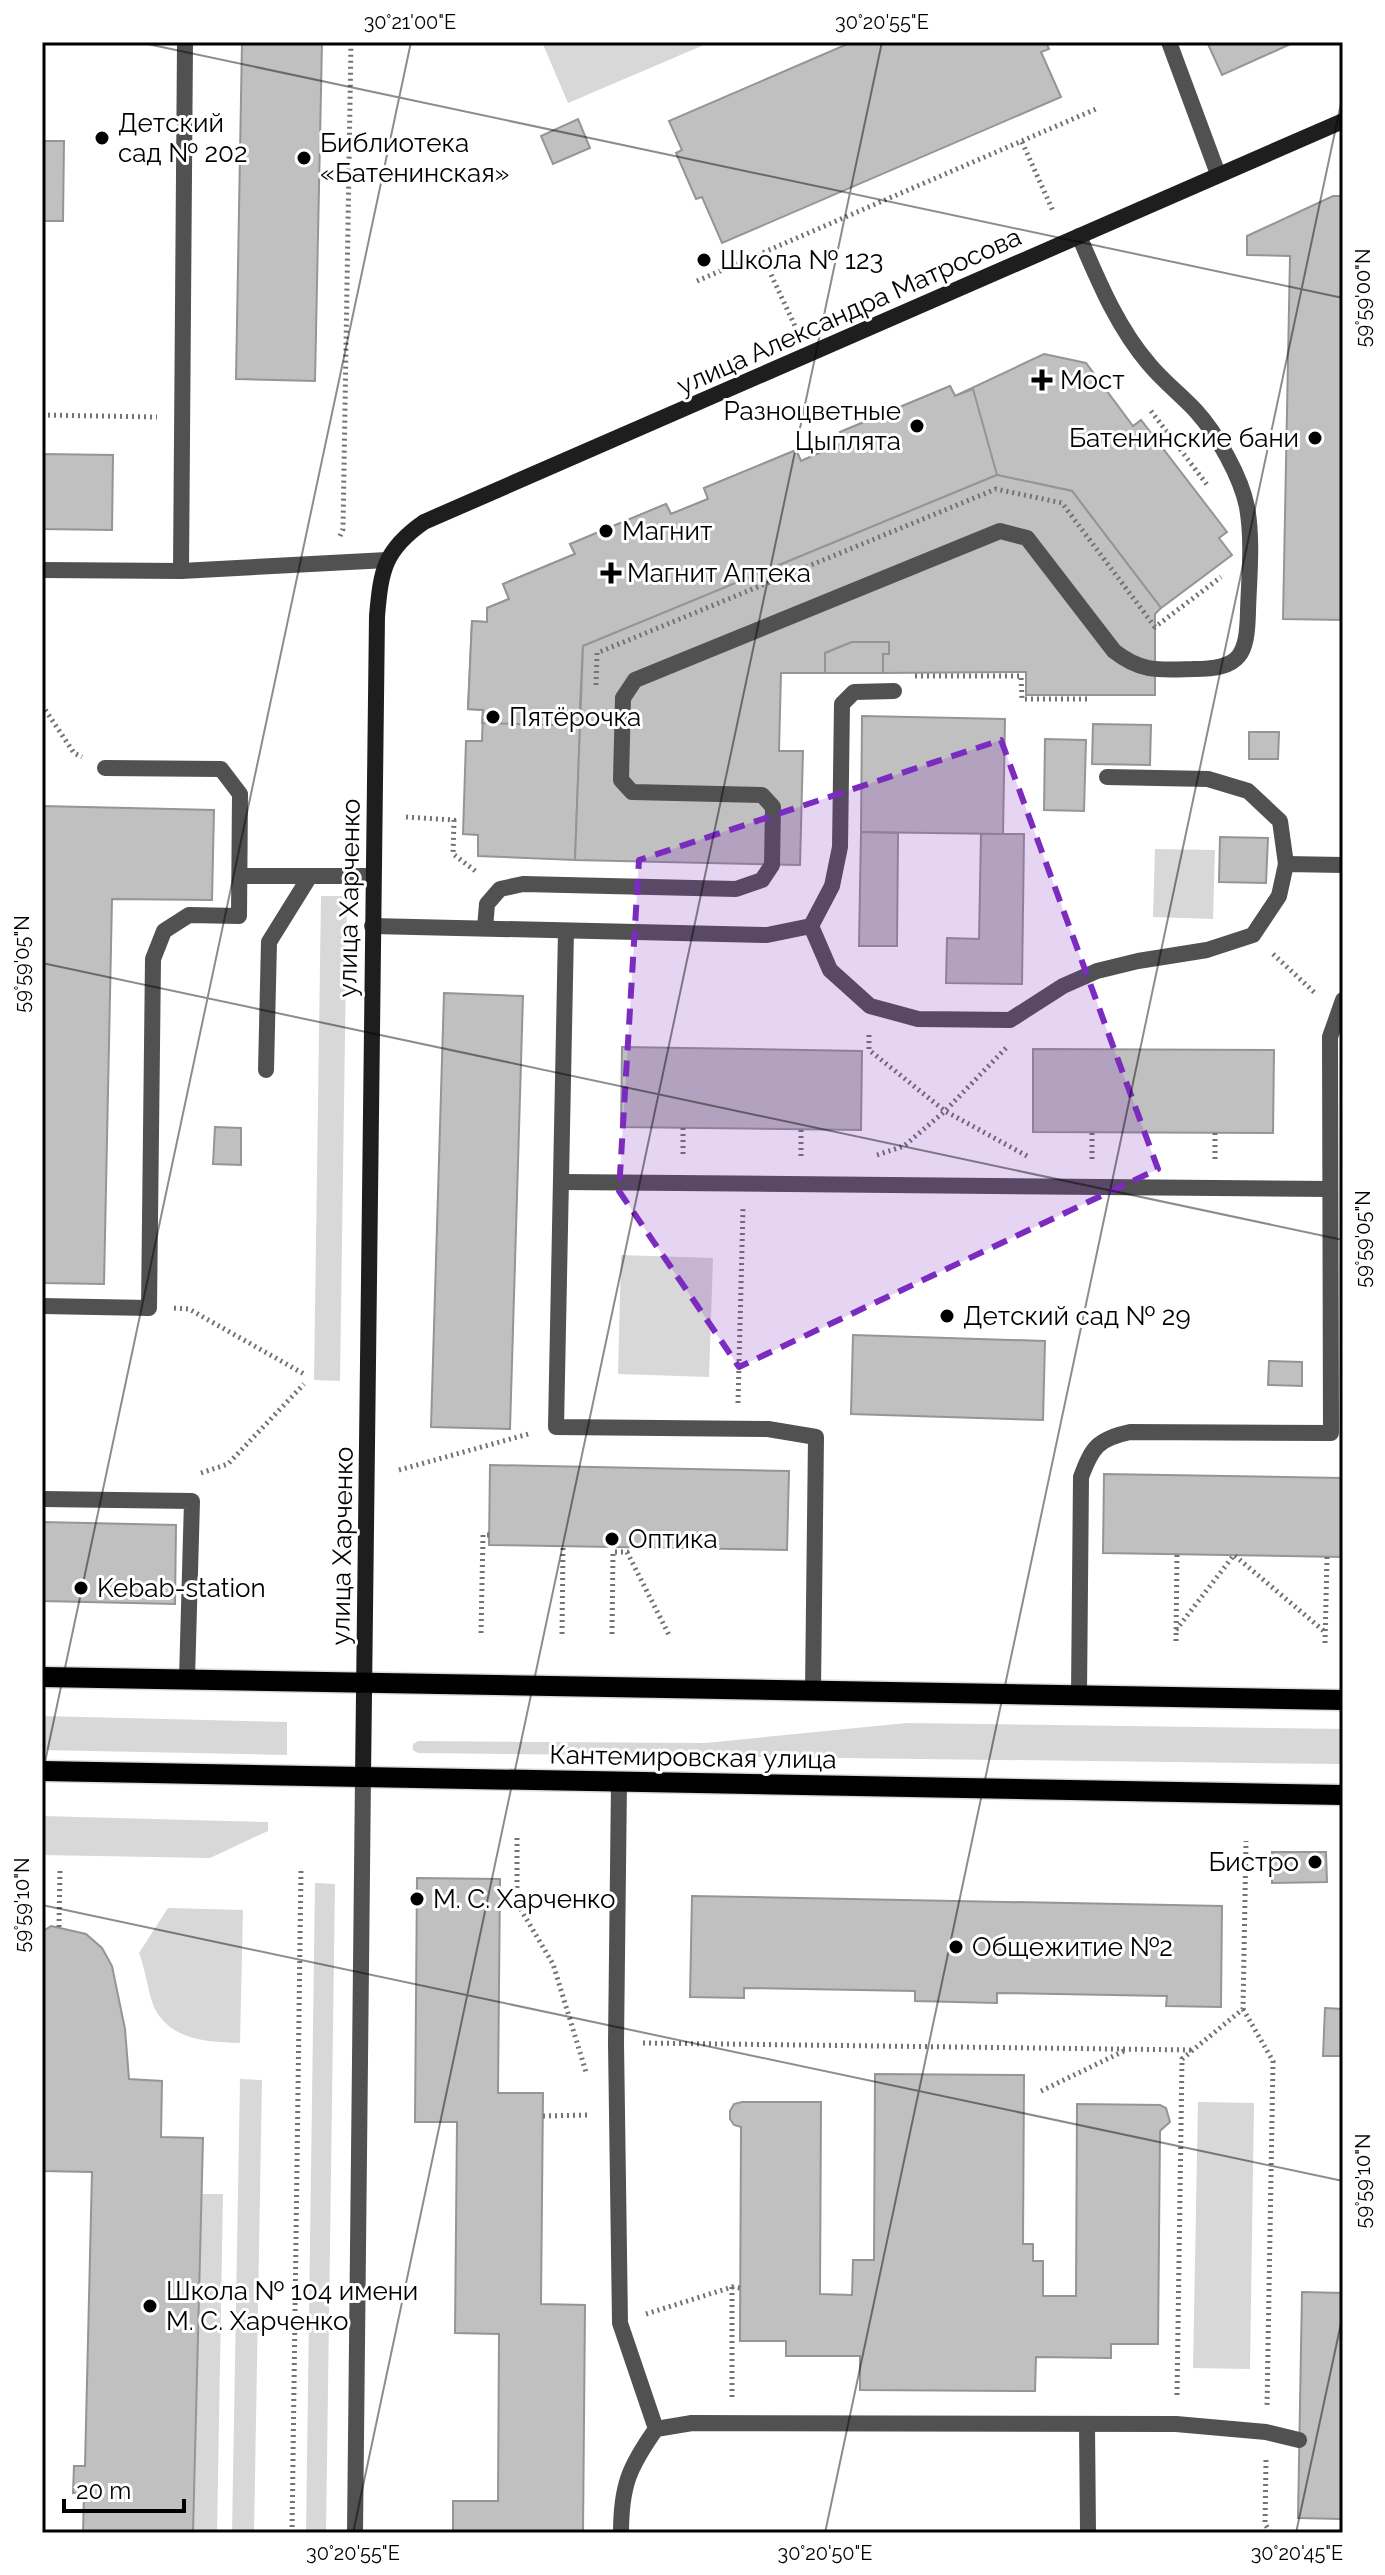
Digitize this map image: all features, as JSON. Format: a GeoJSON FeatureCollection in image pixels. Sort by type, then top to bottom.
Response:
{"type":"FeatureCollection","features":[{"type":"Feature","properties":{"kind":"main road"},"geometry":{"type":"LineString","coordinates":[[42,1677],[1343,1700]]}},
{"type":"Feature","properties":{"kind":"main road","name":"Кантемировская улица"},"geometry":{"type":"LineString","coordinates":[[42,1771],[1343,1795]]}},
{"type":"Feature","properties":{"kind":"street"},"geometry":{"type":"LineString","coordinates":[[181,571],[185,42]]}},
{"type":"Feature","properties":{"kind":"street"},"geometry":{"type":"LineString","coordinates":[[1169,42],[1218,174]]}},
{"type":"Feature","properties":{"kind":"street","name":"улица Александра Матросова"},"geometry":{"type":"LineString","coordinates":[[387,560],[402,537],[424,522],[1343,121]]}},
{"type":"Feature","properties":{"kind":"street"},"geometry":{"type":"LineString","coordinates":[[485,928],[487,904],[500,889],[523,884],[736,889],[762,880],[772,865],[773,807],[762,795],[632,792],[621,780],[623,698],[635,680],[1000,531],[1027,538],[1114,651],[1132,665],[1155,670],[1217,669],[1237,660],[1248,639],[1250,549],[1247,506],[1228,459],[1198,413],[1148,364],[1114,312],[1079,236]]}},
{"type":"Feature","properties":{"kind":"street"},"geometry":{"type":"LineString","coordinates":[[42,570],[181,571],[387,560]]}},
{"type":"Feature","properties":{"kind":"street","name":"улица Харченко"},"geometry":{"type":"LineString","coordinates":[[355,2533],[377,616],[387,560]]}},
{"type":"Feature","properties":{"kind":"street"},"geometry":{"type":"LineString","coordinates":[[811,926],[832,886],[840,847],[842,704],[854,692],[894,691]]}},
{"type":"Feature","properties":{"kind":"street"},"geometry":{"type":"LineString","coordinates":[[42,1306],[149,1308],[153,959],[164,931],[189,915],[239,916],[240,794],[221,769],[105,768]]}},
{"type":"Feature","properties":{"kind":"street"},"geometry":{"type":"LineString","coordinates":[[811,926],[830,970],[870,1006],[918,1019],[1010,1020],[1063,986],[1097,971],[1207,950],[1253,935],[1279,896],[1286,864],[1280,821],[1248,791],[1208,779],[1107,777]]}},
{"type":"Feature","properties":{"kind":"street"},"geometry":{"type":"LineString","coordinates":[[1286,864],[1343,865]]}},
{"type":"Feature","properties":{"kind":"street"},"geometry":{"type":"LineString","coordinates":[[240,876],[373,876]]}},
{"type":"Feature","properties":{"kind":"street"},"geometry":{"type":"LineString","coordinates":[[266,1070],[269,942],[310,876]]}},
{"type":"Feature","properties":{"kind":"street"},"geometry":{"type":"LineString","coordinates":[[372,926],[767,935],[811,926]]}},
{"type":"Feature","properties":{"kind":"street"},"geometry":{"type":"LineString","coordinates":[[566,931],[556,1427],[768,1429],[816,1437],[813,1690]]}},
{"type":"Feature","properties":{"kind":"street"},"geometry":{"type":"LineString","coordinates":[[1079,1695],[1081,1477],[1090,1453],[1107,1437],[1130,1432],[1331,1433],[1330,1037],[1340,1006]]}},
{"type":"Feature","properties":{"kind":"street"},"geometry":{"type":"LineString","coordinates":[[562,1182],[1329,1189]]}},
{"type":"Feature","properties":{"kind":"street"},"geometry":{"type":"LineString","coordinates":[[42,1499],[192,1501],[187,1679]]}},
{"type":"Feature","properties":{"kind":"street"},"geometry":{"type":"LineString","coordinates":[[619,1782],[616,2043],[620,2323],[656,2429]]}},
{"type":"Feature","properties":{"kind":"street"},"geometry":{"type":"LineString","coordinates":[[621,2533],[621,2500],[633,2462],[656,2429],[692,2423],[1176,2424],[1266,2432],[1299,2440]]}},
{"type":"Feature","properties":{"kind":"street"},"geometry":{"type":"LineString","coordinates":[[1087,2425],[1088,2533]]}},
{"type":"Feature","properties":{"kind":"path"},"geometry":{"type":"LineString","coordinates":[[327,565],[343,529],[351,42]]}},
{"type":"Feature","properties":{"kind":"path"},"geometry":{"type":"LineString","coordinates":[[697,281],[1096,109]]}},
{"type":"Feature","properties":{"kind":"path"},"geometry":{"type":"LineString","coordinates":[[1022,142],[1053,211]]}},
{"type":"Feature","properties":{"kind":"path"},"geometry":{"type":"LineString","coordinates":[[761,253],[795,326]]}},
{"type":"Feature","properties":{"kind":"path"},"geometry":{"type":"LineString","coordinates":[[1146,405],[1210,489]]}},
{"type":"Feature","properties":{"kind":"path"},"geometry":{"type":"LineString","coordinates":[[42,415],[182,417]]}},
{"type":"Feature","properties":{"kind":"path"},"geometry":{"type":"LineString","coordinates":[[1155,627],[1227,573]]}},
{"type":"Feature","properties":{"kind":"path"},"geometry":{"type":"LineString","coordinates":[[894,691],[904,676],[1021,676],[1022,699],[1090,699]]}},
{"type":"Feature","properties":{"kind":"path"},"geometry":{"type":"LineString","coordinates":[[42,705],[74,753],[105,768]]}},
{"type":"Feature","properties":{"kind":"path"},"geometry":{"type":"LineString","coordinates":[[406,817],[454,820],[453,854]]}},
{"type":"Feature","properties":{"kind":"path"},"geometry":{"type":"LineString","coordinates":[[1253,935],[1340,1006]]}},
{"type":"Feature","properties":{"kind":"path"},"geometry":{"type":"LineString","coordinates":[[870,1006],[869,1050],[945,1111],[1028,1157]]}},
{"type":"Feature","properties":{"kind":"path"},"geometry":{"type":"LineString","coordinates":[[869,1158],[904,1146],[945,1111],[1009,1045],[1010,1020]]}},
{"type":"Feature","properties":{"kind":"path"},"geometry":{"type":"LineString","coordinates":[[738,1428],[744,1183]]}},
{"type":"Feature","properties":{"kind":"path"},"geometry":{"type":"LineString","coordinates":[[149,1308],[189,1309],[304,1374]]}},
{"type":"Feature","properties":{"kind":"path"},"geometry":{"type":"LineString","coordinates":[[165,1501],[165,1494],[186,1479],[228,1464],[304,1384]]}},
{"type":"Feature","properties":{"kind":"path"},"geometry":{"type":"LineString","coordinates":[[399,1470],[556,1427]]}},
{"type":"Feature","properties":{"kind":"path"},"geometry":{"type":"LineString","coordinates":[[481,1633],[483,1535],[489,1535]]}},
{"type":"Feature","properties":{"kind":"path"},"geometry":{"type":"LineString","coordinates":[[562,1634],[563,1546]]}},
{"type":"Feature","properties":{"kind":"path"},"geometry":{"type":"LineString","coordinates":[[612,1634],[620,1549],[669,1635]]}},
{"type":"Feature","properties":{"kind":"path"},"geometry":{"type":"LineString","coordinates":[[1176,1641],[1177,1554]]}},
{"type":"Feature","properties":{"kind":"path"},"geometry":{"type":"LineString","coordinates":[[1176,1630],[1234,1555],[1325,1632]]}},
{"type":"Feature","properties":{"kind":"path"},"geometry":{"type":"LineString","coordinates":[[1325,1643],[1327,1557]]}},
{"type":"Feature","properties":{"kind":"path"},"geometry":{"type":"LineString","coordinates":[[517,1838],[517,1903],[553,1964],[590,2085]]}},
{"type":"Feature","properties":{"kind":"path"},"geometry":{"type":"LineString","coordinates":[[1246,1841],[1243,2009],[1273,2061],[1265,2524],[1271,2533]]}},
{"type":"Feature","properties":{"kind":"path"},"geometry":{"type":"LineString","coordinates":[[59,1927],[60,1869]]}},
{"type":"Feature","properties":{"kind":"path"},"geometry":{"type":"LineString","coordinates":[[292,2533],[301,1869]]}},
{"type":"Feature","properties":{"kind":"path"},"geometry":{"type":"LineString","coordinates":[[1176,2424],[1182,2059],[1243,2009]]}},
{"type":"Feature","properties":{"kind":"path"},"geometry":{"type":"LineString","coordinates":[[616,2043],[1194,2050]]}},
{"type":"Feature","properties":{"kind":"path"},"geometry":{"type":"LineString","coordinates":[[1041,2091],[1127,2049]]}},
{"type":"Feature","properties":{"kind":"path"},"geometry":{"type":"LineString","coordinates":[[543,2116],[617,2114]]}},
{"type":"Feature","properties":{"kind":"path"},"geometry":{"type":"LineString","coordinates":[[732,2287],[732,2422]]}},
{"type":"Feature","properties":{"kind":"path"},"geometry":{"type":"LineString","coordinates":[[620,2323],[732,2287],[740,2288]]}},
{"type":"Feature","properties":{"kind":"highlighted area"},"geometry":{"type":"Polygon","coordinates":[[[1001,740],[1158,1169],[739,1367],[619,1191],[639,860],[1001,740]]]}},
{"type":"Feature","properties":{"kind":"shaded area"},"geometry":{"type":"Polygon","coordinates":[[[542,42],[711,42],[568,103],[542,42]]]}},
{"type":"Feature","properties":{"kind":"shaded area"},"geometry":{"type":"Polygon","coordinates":[[[1155,849],[1215,850],[1213,919],[1153,917],[1155,849]]]}},
{"type":"Feature","properties":{"kind":"shaded area"},"geometry":{"type":"Polygon","coordinates":[[[321,896],[347,896],[340,1381],[314,1380],[321,896]]]}},
{"type":"Feature","properties":{"kind":"shaded area"},"geometry":{"type":"Polygon","coordinates":[[[621,1255],[713,1258],[709,1377],[618,1374],[621,1255]]]}},
{"type":"Feature","properties":{"kind":"shaded area"},"geometry":{"type":"Polygon","coordinates":[[[42,1716],[287,1722],[287,1755],[42,1750],[42,1716]]]}},
{"type":"Feature","properties":{"kind":"shaded area"},"geometry":{"type":"Polygon","coordinates":[[[907,1723],[1343,1729],[1343,1764],[418,1753],[413,1750],[413,1744],[418,1741],[705,1743],[907,1723]]]}},
{"type":"Feature","properties":{"kind":"shaded area"},"geometry":{"type":"Polygon","coordinates":[[[42,1816],[268,1822],[268,1831],[210,1858],[42,1855],[42,1816]]]}},
{"type":"Feature","properties":{"kind":"shaded area"},"geometry":{"type":"Polygon","coordinates":[[[315,1883],[335,1884],[326,2533],[306,2533],[315,1883]]]}},
{"type":"Feature","properties":{"kind":"shaded area"},"geometry":{"type":"Polygon","coordinates":[[[168,1908],[243,1910],[240,2043],[204,2040],[181,2034],[162,2020],[155,2009],[139,1953],[168,1908]]]}},
{"type":"Feature","properties":{"kind":"shaded area"},"geometry":{"type":"Polygon","coordinates":[[[240,2079],[262,2080],[254,2533],[232,2533],[240,2079]]]}},
{"type":"Feature","properties":{"kind":"shaded area"},"geometry":{"type":"Polygon","coordinates":[[[1198,2102],[1254,2103],[1250,2369],[1193,2368],[1198,2102]]]}},
{"type":"Feature","properties":{"kind":"shaded area"},"geometry":{"type":"Polygon","coordinates":[[[201,2194],[223,2194],[217,2533],[193,2533],[201,2194]]]}},
{"type":"Feature","properties":{"kind":"building"},"geometry":{"type":"Polygon","coordinates":[[[242,42],[322,42],[315,381],[236,379],[242,42]]]}},
{"type":"Feature","properties":{"kind":"building"},"geometry":{"type":"Polygon","coordinates":[[[852,42],[1046,42],[1049,49],[1041,52],[1061,97],[722,243],[702,197],[696,199],[676,153],[682,150],[669,121],[852,42]]]}},
{"type":"Feature","properties":{"kind":"building"},"geometry":{"type":"Polygon","coordinates":[[[1207,42],[1295,42],[1222,75],[1207,42]]]}},
{"type":"Feature","properties":{"kind":"building"},"geometry":{"type":"Polygon","coordinates":[[[578,119],[590,148],[553,164],[541,136],[578,119]]]}},
{"type":"Feature","properties":{"kind":"building"},"geometry":{"type":"Polygon","coordinates":[[[42,141],[64,141],[63,221],[42,221],[42,141]]]}},
{"type":"Feature","properties":{"kind":"building","name":"Батенинские бани"},"geometry":{"type":"Polygon","coordinates":[[[1333,196],[1343,196],[1343,620],[1283,619],[1290,256],[1247,255],[1247,236],[1333,196]]]}},
{"type":"Feature","properties":{"kind":"building"},"geometry":{"type":"Polygon","coordinates":[[[1044,354],[1086,363],[1133,426],[1141,420],[1227,532],[1219,538],[1232,555],[1161,608],[1072,491],[997,475],[583,646],[575,860],[478,856],[478,835],[463,834],[466,741],[482,741],[483,710],[468,709],[472,621],[487,622],[487,608],[509,599],[503,584],[575,554],[570,544],[666,504],[671,514],[708,499],[704,488],[796,450],[801,461],[845,442],[840,432],[950,386],[955,396],[1044,354]]]}},
{"type":"Feature","properties":{"kind":"building"},"geometry":{"type":"Polygon","coordinates":[[[950,386],[955,396],[973,389],[997,475],[583,646],[579,726],[482,723],[483,710],[468,709],[472,621],[487,622],[487,608],[509,599],[503,584],[575,554],[570,544],[666,504],[671,514],[708,499],[704,488],[796,450],[801,461],[845,442],[840,432],[950,386]]]}},
{"type":"Feature","properties":{"kind":"building"},"geometry":{"type":"Polygon","coordinates":[[[42,454],[113,455],[112,530],[42,529],[42,454]]]}},
{"type":"Feature","properties":{"kind":"building"},"geometry":{"type":"Polygon","coordinates":[[[997,475],[1072,491],[1161,608],[1155,614],[1155,695],[1026,695],[1026,672],[883,673],[883,654],[889,654],[889,642],[852,642],[825,653],[825,673],[781,673],[779,751],[803,751],[800,865],[575,860],[583,646],[997,475]]]}},
{"type":"Feature","properties":{"kind":"building"},"geometry":{"type":"Polygon","coordinates":[[[852,642],[889,642],[889,654],[883,654],[883,673],[825,673],[825,653],[852,642]]]}},
{"type":"Feature","properties":{"kind":"building"},"geometry":{"type":"Polygon","coordinates":[[[862,716],[1005,719],[1003,834],[861,832],[862,716]]]}},
{"type":"Feature","properties":{"kind":"building"},"geometry":{"type":"Polygon","coordinates":[[[1093,724],[1151,725],[1150,765],[1092,764],[1093,724]]]}},
{"type":"Feature","properties":{"kind":"building"},"geometry":{"type":"Polygon","coordinates":[[[1249,732],[1279,732],[1278,759],[1249,759],[1249,732]]]}},
{"type":"Feature","properties":{"kind":"building"},"geometry":{"type":"Polygon","coordinates":[[[1045,739],[1086,740],[1084,811],[1044,810],[1045,739]]]}},
{"type":"Feature","properties":{"kind":"building"},"geometry":{"type":"Polygon","coordinates":[[[42,806],[214,810],[212,900],[112,899],[104,1284],[42,1283],[42,806]]]}},
{"type":"Feature","properties":{"kind":"building"},"geometry":{"type":"Polygon","coordinates":[[[861,832],[898,833],[897,946],[859,946],[861,832]]]}},
{"type":"Feature","properties":{"kind":"building"},"geometry":{"type":"Polygon","coordinates":[[[981,834],[1024,834],[1022,984],[946,983],[947,938],[979,939],[981,834]]]}},
{"type":"Feature","properties":{"kind":"building"},"geometry":{"type":"Polygon","coordinates":[[[1220,837],[1268,838],[1266,883],[1219,882],[1220,837]]]}},
{"type":"Feature","properties":{"kind":"building"},"geometry":{"type":"Polygon","coordinates":[[[444,993],[523,996],[510,1429],[431,1427],[444,993]]]}},
{"type":"Feature","properties":{"kind":"building"},"geometry":{"type":"Polygon","coordinates":[[[622,1047],[862,1051],[861,1130],[621,1127],[622,1047]]]}},
{"type":"Feature","properties":{"kind":"building"},"geometry":{"type":"Polygon","coordinates":[[[1033,1049],[1274,1050],[1273,1133],[1033,1132],[1033,1049]]]}},
{"type":"Feature","properties":{"kind":"building"},"geometry":{"type":"Polygon","coordinates":[[[215,1127],[241,1128],[241,1165],[213,1164],[215,1127]]]}},
{"type":"Feature","properties":{"kind":"building"},"geometry":{"type":"Polygon","coordinates":[[[853,1335],[1045,1341],[1043,1420],[851,1414],[853,1335]]]}},
{"type":"Feature","properties":{"kind":"building"},"geometry":{"type":"Polygon","coordinates":[[[1269,1361],[1302,1362],[1302,1386],[1268,1385],[1269,1361]]]}},
{"type":"Feature","properties":{"kind":"building"},"geometry":{"type":"Polygon","coordinates":[[[490,1465],[789,1471],[787,1550],[489,1545],[490,1465]]]}},
{"type":"Feature","properties":{"kind":"building"},"geometry":{"type":"Polygon","coordinates":[[[1104,1474],[1343,1478],[1343,1557],[1103,1553],[1104,1474]]]}},
{"type":"Feature","properties":{"kind":"building"},"geometry":{"type":"Polygon","coordinates":[[[42,1522],[176,1525],[175,1604],[42,1601],[42,1522]]]}},
{"type":"Feature","properties":{"kind":"building"},"geometry":{"type":"Polygon","coordinates":[[[1272,1852],[1326,1852],[1327,1882],[1272,1883],[1272,1852]]]}},
{"type":"Feature","properties":{"kind":"building"},"geometry":{"type":"Polygon","coordinates":[[[417,1878],[500,1879],[498,2093],[543,2093],[541,2304],[585,2305],[583,2533],[453,2533],[453,2501],[498,2501],[499,2334],[455,2333],[457,2122],[415,2122],[417,1878]]]}},
{"type":"Feature","properties":{"kind":"building","name":"Общежитие №2"},"geometry":{"type":"Polygon","coordinates":[[[692,1896],[1222,1906],[1221,2007],[1166,2006],[1167,1996],[997,1993],[997,2003],[915,2001],[915,1991],[744,1988],[744,1998],[690,1997],[692,1896]]]}},
{"type":"Feature","properties":{"kind":"building"},"geometry":{"type":"Polygon","coordinates":[[[51,1926],[86,1934],[102,1948],[112,1966],[125,2029],[129,2079],[162,2081],[161,2137],[203,2138],[193,2533],[83,2533],[84,2493],[73,2493],[74,2466],[85,2466],[92,2172],[42,2171],[42,1932],[51,1926]]]}},
{"type":"Feature","properties":{"kind":"building"},"geometry":{"type":"Polygon","coordinates":[[[1325,2008],[1343,2009],[1343,2056],[1323,2056],[1325,2008]]]}},
{"type":"Feature","properties":{"kind":"building"},"geometry":{"type":"Polygon","coordinates":[[[875,2074],[1024,2075],[1023,2244],[1033,2244],[1033,2261],[1043,2261],[1043,2296],[1076,2296],[1077,2104],[1160,2105],[1166,2108],[1170,2122],[1160,2131],[1158,2344],[1111,2344],[1111,2358],[1036,2357],[1035,2391],[860,2390],[860,2356],[786,2356],[786,2341],[740,2341],[741,2127],[734,2125],[730,2111],[734,2104],[742,2102],[821,2102],[820,2294],[852,2295],[853,2260],[874,2260],[875,2074]]]}},
{"type":"Feature","properties":{"kind":"building"},"geometry":{"type":"Polygon","coordinates":[[[1302,2292],[1343,2293],[1343,2533],[1342,2519],[1298,2518],[1302,2292]]]}},
{"type":"Feature","properties":{"kind":"place","name":"Детский сад № 202"},"geometry":{"type":"Point","coordinates":[102,138]}},
{"type":"Feature","properties":{"kind":"place","name":"Библиотека «Батенинская»"},"geometry":{"type":"Point","coordinates":[304,158]}},
{"type":"Feature","properties":{"kind":"place","name":"Школа № 123"},"geometry":{"type":"Point","coordinates":[704,260]}},
{"type":"Feature","properties":{"kind":"place","name":"Мост"},"geometry":{"type":"Point","coordinates":[1042,380]}},
{"type":"Feature","properties":{"kind":"place","name":"Разноцветные Цыплята"},"geometry":{"type":"Point","coordinates":[917,426]}},
{"type":"Feature","properties":{"kind":"place","name":"Батенинские бани"},"geometry":{"type":"Point","coordinates":[1315,438]}},
{"type":"Feature","properties":{"kind":"place","name":"Магнит"},"geometry":{"type":"Point","coordinates":[606,531]}},
{"type":"Feature","properties":{"kind":"place","name":"Магнит Аптека"},"geometry":{"type":"Point","coordinates":[611,573]}},
{"type":"Feature","properties":{"kind":"place","name":"Пятёрочка"},"geometry":{"type":"Point","coordinates":[493,717]}},
{"type":"Feature","properties":{"kind":"place","name":"Детский сад № 29"},"geometry":{"type":"Point","coordinates":[947,1316]}},
{"type":"Feature","properties":{"kind":"place","name":"Оптика"},"geometry":{"type":"Point","coordinates":[612,1539]}},
{"type":"Feature","properties":{"kind":"place","name":"Kebab-station"},"geometry":{"type":"Point","coordinates":[81,1588]}},
{"type":"Feature","properties":{"kind":"place","name":"Бистро"},"geometry":{"type":"Point","coordinates":[1315,1862]}},
{"type":"Feature","properties":{"kind":"place","name":"М. С. Харченко"},"geometry":{"type":"Point","coordinates":[417,1899]}},
{"type":"Feature","properties":{"kind":"place","name":"Общежитие №2"},"geometry":{"type":"Point","coordinates":[956,1947]}},
{"type":"Feature","properties":{"kind":"place","name":"Школа № 104 имени М. С. Харченко"},"geometry":{"type":"Point","coordinates":[150,2306]}}]}
